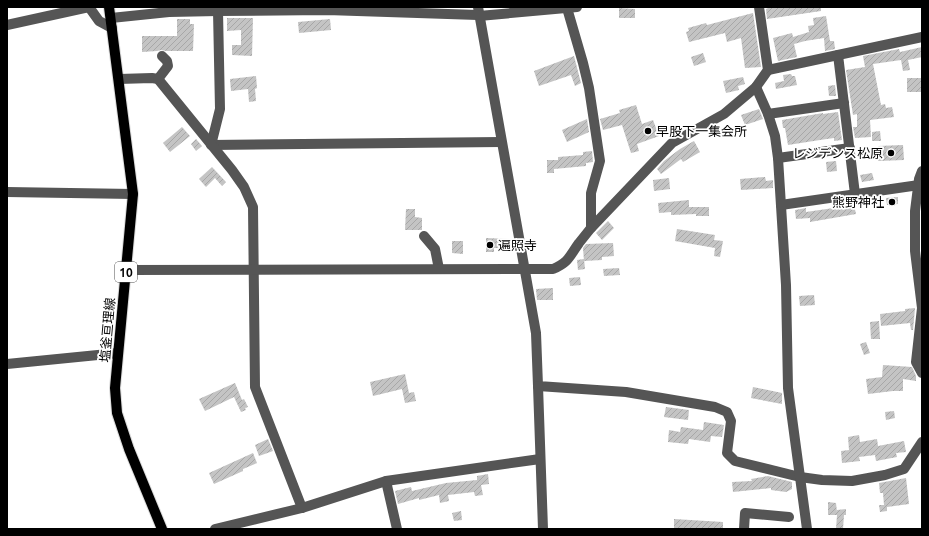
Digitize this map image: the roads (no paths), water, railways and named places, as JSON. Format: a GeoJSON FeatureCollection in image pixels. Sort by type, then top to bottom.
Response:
{"type":"FeatureCollection","features":[{"type":"Feature","properties":{"kind":"main road","name":"塩釜亘理線"},"geometry":{"type":"LineString","coordinates":[[109,7],[133,194],[115,388],[117,413],[129,449],[162,529]]}},
{"type":"Feature","properties":{"kind":"street"},"geometry":{"type":"LineString","coordinates":[[7,25],[89,7],[99,20],[112,28]]}},
{"type":"Feature","properties":{"kind":"street"},"geometry":{"type":"LineString","coordinates":[[759,7],[768,70]]}},
{"type":"Feature","properties":{"kind":"street"},"geometry":{"type":"LineString","coordinates":[[478,11],[572,8],[600,161],[591,193],[591,228]]}},
{"type":"Feature","properties":{"kind":"street"},"geometry":{"type":"LineString","coordinates":[[111,18],[169,12],[218,11],[327,10],[478,15],[478,11]]}},
{"type":"Feature","properties":{"kind":"street"},"geometry":{"type":"LineString","coordinates":[[211,145],[220,109],[218,11]]}},
{"type":"Feature","properties":{"kind":"street"},"geometry":{"type":"LineString","coordinates":[[478,11],[536,333],[542,529]]}},
{"type":"Feature","properties":{"kind":"street"},"geometry":{"type":"LineString","coordinates":[[126,270],[553,269],[570,259],[579,242],[591,228],[672,143],[724,114],[756,87],[768,70],[922,37]]}},
{"type":"Feature","properties":{"kind":"street"},"geometry":{"type":"LineString","coordinates":[[838,55],[855,194]]}},
{"type":"Feature","properties":{"kind":"street"},"geometry":{"type":"LineString","coordinates":[[158,79],[168,66],[167,60],[162,56]]}},
{"type":"Feature","properties":{"kind":"street"},"geometry":{"type":"LineString","coordinates":[[119,79],[158,79],[232,170],[244,187],[253,207],[255,387],[302,508]]}},
{"type":"Feature","properties":{"kind":"street"},"geometry":{"type":"LineString","coordinates":[[756,87],[768,114],[775,136],[778,158],[786,285],[788,388],[807,529]]}},
{"type":"Feature","properties":{"kind":"street"},"geometry":{"type":"LineString","coordinates":[[768,114],[844,103]]}},
{"type":"Feature","properties":{"kind":"street"},"geometry":{"type":"LineString","coordinates":[[211,145],[501,142]]}},
{"type":"Feature","properties":{"kind":"street"},"geometry":{"type":"LineString","coordinates":[[778,158],[850,148]]}},
{"type":"Feature","properties":{"kind":"street"},"geometry":{"type":"LineString","coordinates":[[922,171],[915,211],[915,251],[922,308],[916,362],[922,373]]}},
{"type":"Feature","properties":{"kind":"street"},"geometry":{"type":"LineString","coordinates":[[781,205],[919,185]]}},
{"type":"Feature","properties":{"kind":"street"},"geometry":{"type":"LineString","coordinates":[[7,192],[133,194]]}},
{"type":"Feature","properties":{"kind":"street"},"geometry":{"type":"LineString","coordinates":[[424,236],[434,249],[439,269]]}},
{"type":"Feature","properties":{"kind":"street"},"geometry":{"type":"LineString","coordinates":[[7,364],[118,353]]}},
{"type":"Feature","properties":{"kind":"street"},"geometry":{"type":"LineString","coordinates":[[538,386],[626,392],[715,407],[727,412],[731,421],[727,453],[735,461],[800,477],[822,480],[852,481],[885,475],[904,469],[922,444]]}},
{"type":"Feature","properties":{"kind":"street"},"geometry":{"type":"LineString","coordinates":[[214,529],[302,508],[386,481],[540,459]]}},
{"type":"Feature","properties":{"kind":"street"},"geometry":{"type":"LineString","coordinates":[[386,481],[397,529]]}},
{"type":"Feature","properties":{"kind":"street"},"geometry":{"type":"LineString","coordinates":[[744,529],[745,513],[789,516]]}},
{"type":"Feature","properties":{"kind":"place","name":"早股下一集会所"},"geometry":{"type":"Point","coordinates":[648,131]}},
{"type":"Feature","properties":{"kind":"place","name":"レジデンス松原"},"geometry":{"type":"Point","coordinates":[891,153]}},
{"type":"Feature","properties":{"kind":"place","name":"熊野神社"},"geometry":{"type":"Point","coordinates":[892,202]}},
{"type":"Feature","properties":{"kind":"place","name":"遍照寺"},"geometry":{"type":"Point","coordinates":[490,245]}}]}
